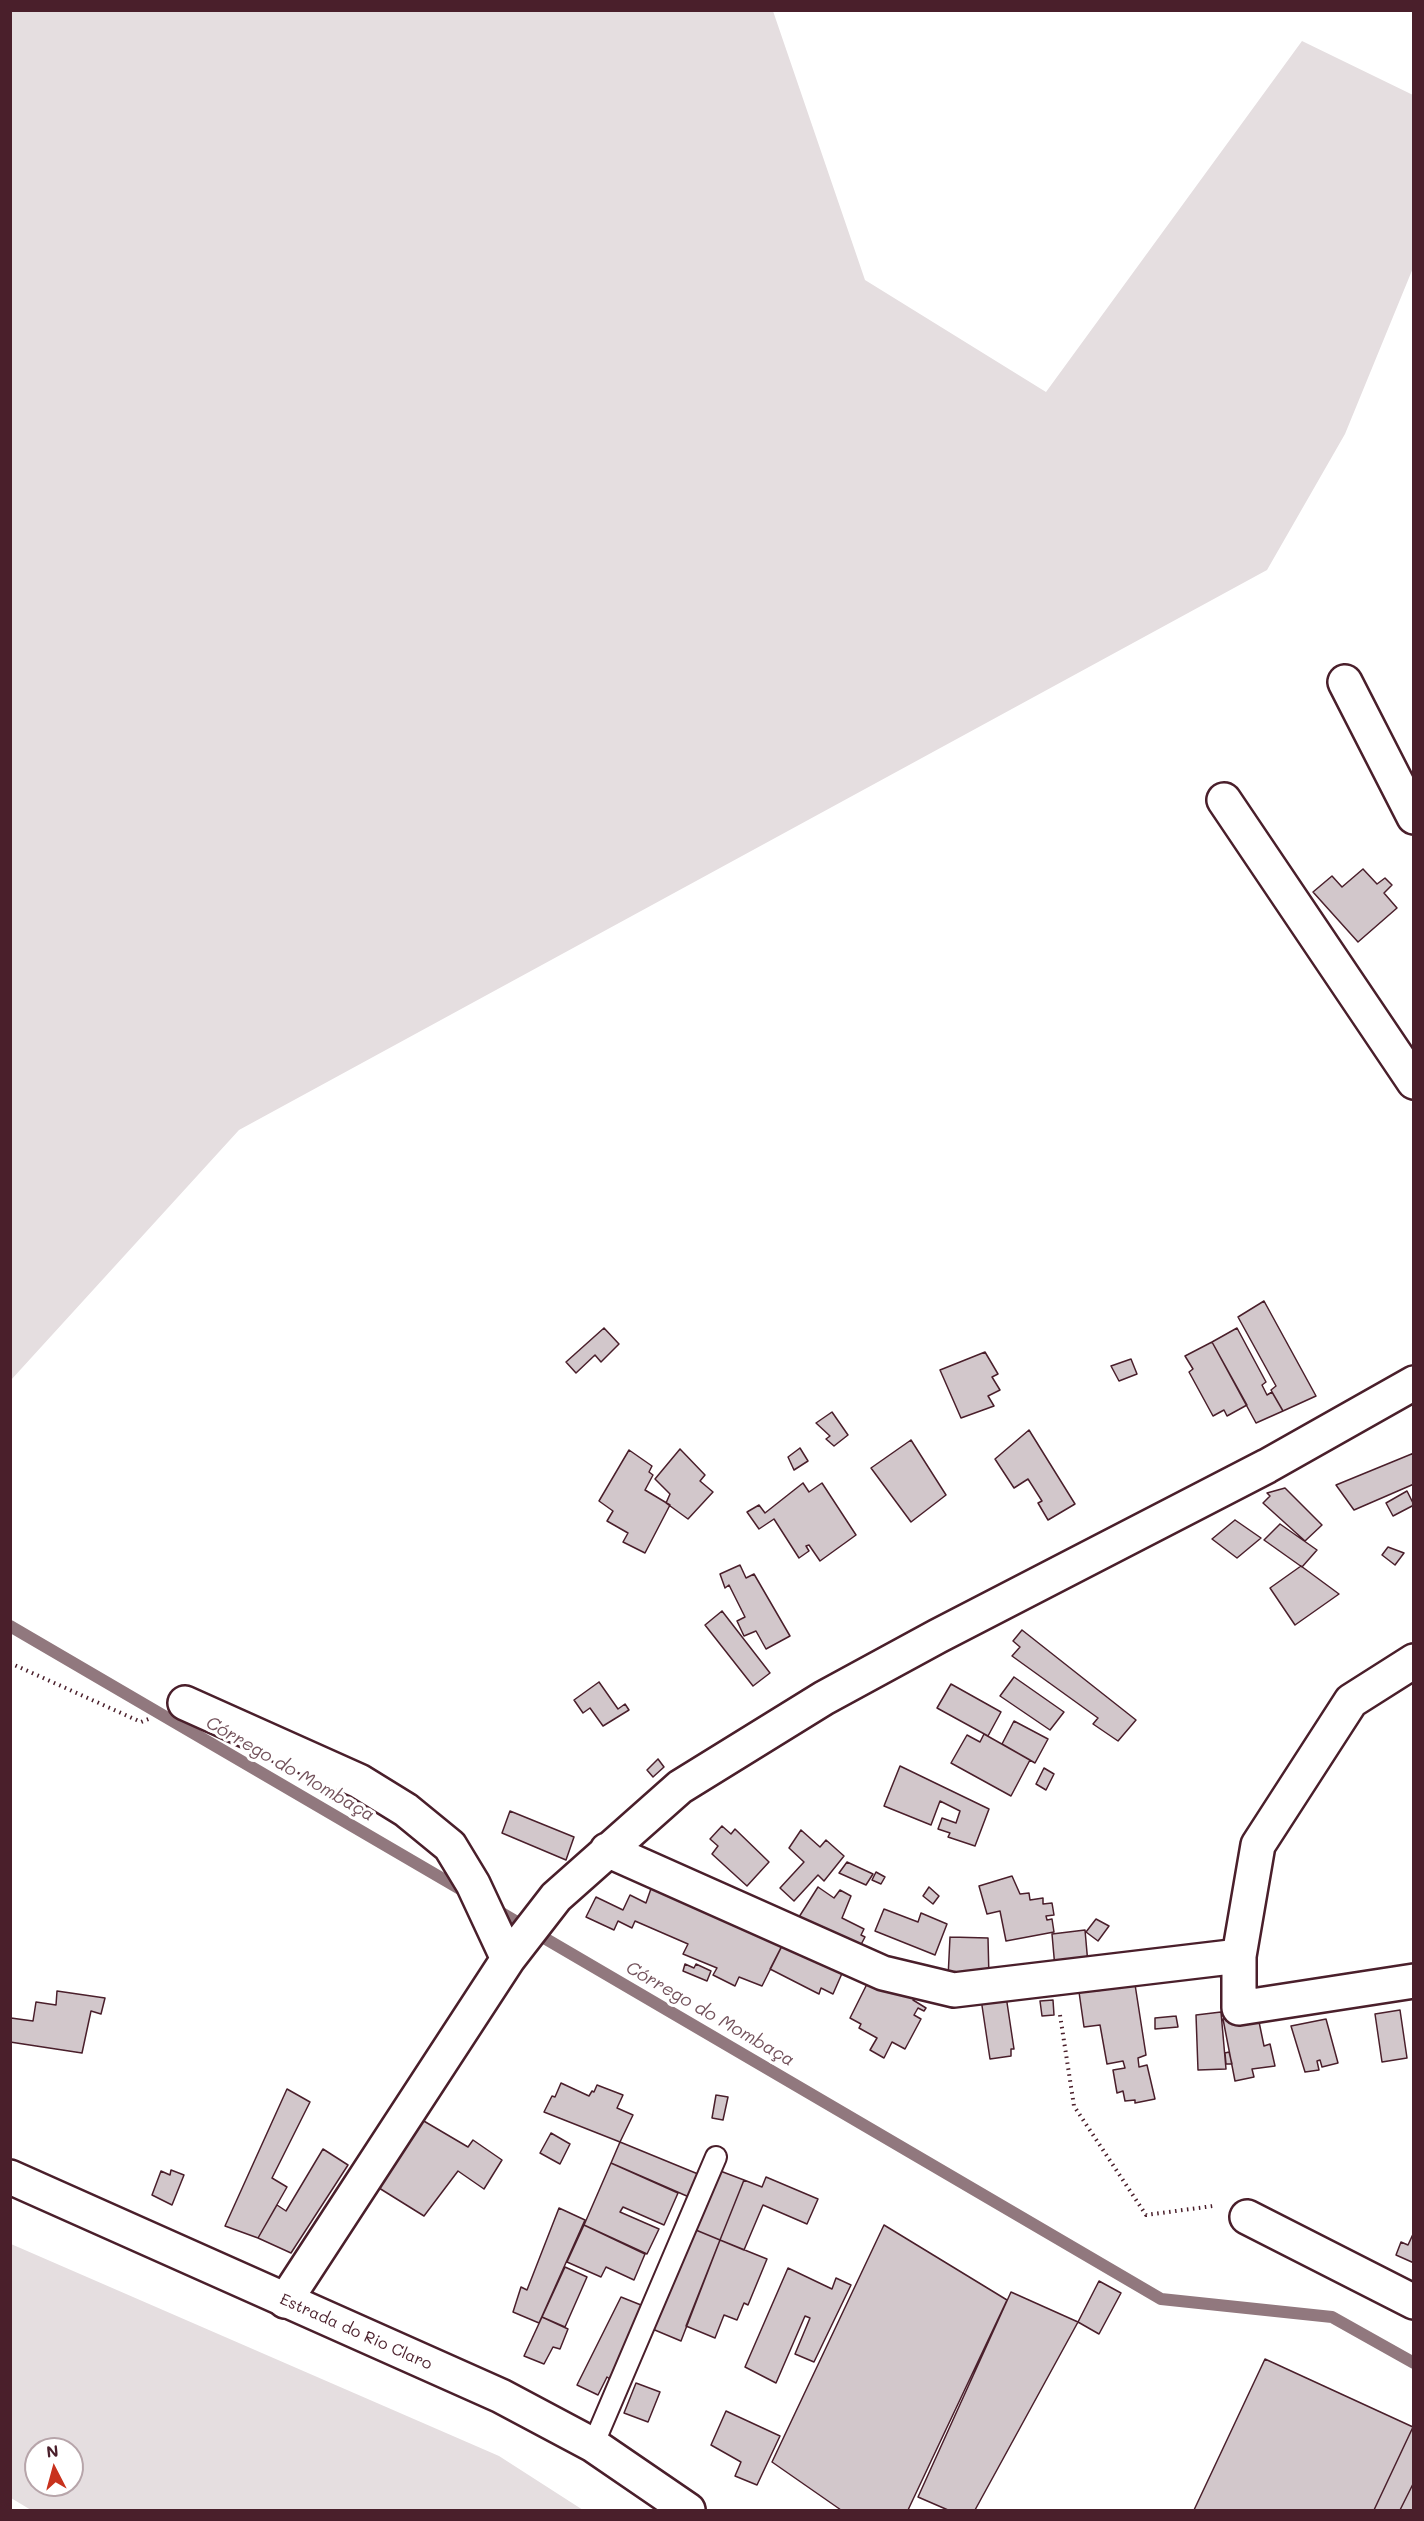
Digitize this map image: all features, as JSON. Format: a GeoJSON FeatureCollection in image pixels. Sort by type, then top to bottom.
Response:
{"type":"FeatureCollection","features":[{"type":"Feature","properties":{"kind":"street"},"geometry":{"type":"LineString","coordinates":[[1345,682],[1413,817]]}},
{"type":"Feature","properties":{"kind":"street"},"geometry":{"type":"LineString","coordinates":[[1224,800],[1413,1082]]}},
{"type":"Feature","properties":{"kind":"street"},"geometry":{"type":"LineString","coordinates":[[285,2301],[508,1959],[556,1897],[680,1787],[824,1698],[938,1636],[1267,1466],[1413,1383]]}},
{"type":"Feature","properties":{"kind":"street"},"geometry":{"type":"LineString","coordinates":[[1411,1981],[1239,2008],[1239,1956],[1258,1845],[1351,1701],[1413,1661]]}},
{"type":"Feature","properties":{"kind":"street"},"geometry":{"type":"LineString","coordinates":[[185,1703],[359,1781],[406,1810],[450,1846],[472,1884],[508,1959]]}},
{"type":"Feature","properties":{"kind":"street"},"geometry":{"type":"LineString","coordinates":[[607,1850],[883,1973],[954,1990],[1239,1956]]}},
{"type":"Feature","properties":{"kind":"street","name":"Estrada do Rio Claro"},"geometry":{"type":"LineString","coordinates":[[10,2177],[501,2396],[593,2445],[688,2511]]}},
{"type":"Feature","properties":{"kind":"street"},"geometry":{"type":"LineString","coordinates":[[1247,2217],[1413,2302]]}},
{"type":"Feature","properties":{"kind":"lane"},"geometry":{"type":"LineString","coordinates":[[593,2445],[716,2157]]}},
{"type":"Feature","properties":{"kind":"path"},"geometry":{"type":"LineString","coordinates":[[10,1663],[141,1722],[185,1703]]}},
{"type":"Feature","properties":{"kind":"path"},"geometry":{"type":"LineString","coordinates":[[1055,1979],[1074,2106],[1146,2215],[1215,2206],[1247,2217]]}},
{"type":"Feature","properties":{"kind":"shaded area"},"geometry":{"type":"Polygon","coordinates":[[[11,10],[773,11],[865,280],[1046,392],[1302,41],[1413,95],[1413,268],[1345,434],[1267,570],[239,1130],[11,1380],[11,10]]]}},
{"type":"Feature","properties":{"kind":"shaded area"},"geometry":{"type":"Polygon","coordinates":[[[11,2244],[499,2456],[583,2510],[31,2510],[11,2498],[11,2244]]]}},
{"type":"Feature","properties":{"kind":"building"},"geometry":{"type":"Polygon","coordinates":[[[1363,869],[1377,884],[1385,878],[1392,885],[1384,893],[1397,908],[1358,942],[1313,892],[1332,876],[1342,887],[1363,869]]]}},
{"type":"Feature","properties":{"kind":"building"},"geometry":{"type":"Polygon","coordinates":[[[1264,1301],[1316,1396],[1283,1411],[1271,1390],[1276,1386],[1238,1317],[1264,1301]]]}},
{"type":"Feature","properties":{"kind":"building"},"geometry":{"type":"Polygon","coordinates":[[[604,1328],[619,1344],[601,1362],[595,1355],[576,1373],[566,1362],[604,1328]]]}},
{"type":"Feature","properties":{"kind":"building"},"geometry":{"type":"Polygon","coordinates":[[[1237,1328],[1266,1382],[1262,1385],[1267,1395],[1272,1392],[1283,1411],[1256,1423],[1212,1342],[1237,1328]]]}},
{"type":"Feature","properties":{"kind":"building"},"geometry":{"type":"Polygon","coordinates":[[[1212,1342],[1247,1405],[1227,1416],[1224,1410],[1213,1416],[1189,1372],[1193,1369],[1185,1356],[1212,1342]]]}},
{"type":"Feature","properties":{"kind":"building"},"geometry":{"type":"Polygon","coordinates":[[[985,1352],[998,1374],[992,1377],[1000,1390],[988,1396],[994,1406],[961,1418],[940,1370],[985,1352]]]}},
{"type":"Feature","properties":{"kind":"building"},"geometry":{"type":"Polygon","coordinates":[[[1131,1359],[1137,1374],[1119,1381],[1111,1366],[1131,1359]]]}},
{"type":"Feature","properties":{"kind":"building"},"geometry":{"type":"Polygon","coordinates":[[[832,1412],[848,1435],[834,1446],[826,1439],[830,1436],[816,1423],[832,1412]]]}},
{"type":"Feature","properties":{"kind":"building"},"geometry":{"type":"Polygon","coordinates":[[[1029,1430],[1075,1504],[1048,1520],[1038,1503],[1042,1501],[1028,1479],[1014,1488],[995,1459],[1029,1430]]]}},
{"type":"Feature","properties":{"kind":"building"},"geometry":{"type":"Polygon","coordinates":[[[911,1440],[946,1495],[911,1522],[871,1468],[911,1440]]]}},
{"type":"Feature","properties":{"kind":"building"},"geometry":{"type":"Polygon","coordinates":[[[800,1448],[808,1461],[794,1470],[788,1457],[800,1448]]]}},
{"type":"Feature","properties":{"kind":"building"},"geometry":{"type":"Polygon","coordinates":[[[680,1449],[705,1475],[700,1481],[713,1492],[688,1519],[666,1503],[670,1494],[655,1479],[680,1449]]]}},
{"type":"Feature","properties":{"kind":"building"},"geometry":{"type":"Polygon","coordinates":[[[629,1450],[652,1466],[649,1472],[653,1475],[645,1490],[670,1505],[645,1553],[623,1542],[628,1533],[607,1521],[613,1511],[599,1501],[629,1450]]]}},
{"type":"Feature","properties":{"kind":"building"},"geometry":{"type":"Polygon","coordinates":[[[1414,1453],[1414,1484],[1354,1510],[1336,1485],[1414,1453]]]}},
{"type":"Feature","properties":{"kind":"building"},"geometry":{"type":"Polygon","coordinates":[[[803,1483],[809,1492],[822,1483],[856,1535],[820,1561],[809,1545],[806,1546],[809,1551],[799,1558],[774,1519],[759,1529],[747,1512],[759,1505],[765,1513],[803,1483]]]}},
{"type":"Feature","properties":{"kind":"building"},"geometry":{"type":"Polygon","coordinates":[[[1285,1488],[1322,1525],[1305,1541],[1263,1503],[1270,1496],[1267,1493],[1285,1488]]]}},
{"type":"Feature","properties":{"kind":"building"},"geometry":{"type":"Polygon","coordinates":[[[1407,1491],[1414,1505],[1393,1516],[1386,1503],[1407,1491]]]}},
{"type":"Feature","properties":{"kind":"building"},"geometry":{"type":"Polygon","coordinates":[[[1235,1520],[1261,1538],[1237,1558],[1212,1539],[1235,1520]]]}},
{"type":"Feature","properties":{"kind":"building"},"geometry":{"type":"Polygon","coordinates":[[[1280,1524],[1317,1550],[1302,1567],[1264,1540],[1280,1524]]]}},
{"type":"Feature","properties":{"kind":"building"},"geometry":{"type":"Polygon","coordinates":[[[1388,1547],[1404,1553],[1395,1565],[1382,1555],[1388,1547]]]}},
{"type":"Feature","properties":{"kind":"building"},"geometry":{"type":"Polygon","coordinates":[[[740,1565],[746,1578],[754,1574],[790,1636],[766,1649],[756,1631],[744,1636],[737,1621],[745,1617],[729,1585],[725,1588],[720,1574],[740,1565]]]}},
{"type":"Feature","properties":{"kind":"building"},"geometry":{"type":"Polygon","coordinates":[[[1301,1566],[1339,1594],[1295,1625],[1270,1588],[1301,1566]]]}},
{"type":"Feature","properties":{"kind":"building"},"geometry":{"type":"Polygon","coordinates":[[[722,1611],[770,1673],[753,1686],[705,1625],[722,1611]]]}},
{"type":"Feature","properties":{"kind":"building"},"geometry":{"type":"Polygon","coordinates":[[[1022,1630],[1136,1720],[1118,1741],[1093,1724],[1098,1718],[1012,1656],[1020,1647],[1013,1641],[1022,1630]]]}},
{"type":"Feature","properties":{"kind":"building"},"geometry":{"type":"Polygon","coordinates":[[[1014,1677],[1064,1712],[1050,1730],[1000,1696],[1014,1677]]]}},
{"type":"Feature","properties":{"kind":"building"},"geometry":{"type":"Polygon","coordinates":[[[599,1682],[618,1709],[625,1704],[629,1710],[603,1726],[590,1708],[583,1713],[574,1700],[599,1682]]]}},
{"type":"Feature","properties":{"kind":"building"},"geometry":{"type":"Polygon","coordinates":[[[951,1684],[1001,1712],[988,1736],[937,1708],[951,1684]]]}},
{"type":"Feature","properties":{"kind":"building"},"geometry":{"type":"Polygon","coordinates":[[[1014,1721],[1048,1739],[1035,1763],[1002,1744],[1014,1721]]]}},
{"type":"Feature","properties":{"kind":"building"},"geometry":{"type":"Polygon","coordinates":[[[984,1734],[1030,1760],[1011,1796],[951,1763],[967,1735],[980,1742],[984,1734]]]}},
{"type":"Feature","properties":{"kind":"building"},"geometry":{"type":"Polygon","coordinates":[[[658,1759],[664,1767],[653,1777],[647,1770],[658,1759]]]}},
{"type":"Feature","properties":{"kind":"building"},"geometry":{"type":"Polygon","coordinates":[[[900,1766],[989,1809],[975,1846],[948,1837],[950,1833],[938,1829],[942,1818],[956,1823],[960,1811],[940,1801],[931,1825],[884,1806],[900,1766]]]}},
{"type":"Feature","properties":{"kind":"building"},"geometry":{"type":"Polygon","coordinates":[[[1044,1768],[1054,1774],[1046,1790],[1036,1784],[1044,1768]]]}},
{"type":"Feature","properties":{"kind":"building"},"geometry":{"type":"Polygon","coordinates":[[[510,1811],[574,1837],[566,1860],[502,1833],[510,1811]]]}},
{"type":"Feature","properties":{"kind":"building"},"geometry":{"type":"Polygon","coordinates":[[[722,1826],[731,1834],[735,1829],[769,1862],[747,1886],[712,1854],[718,1846],[710,1839],[722,1826]]]}},
{"type":"Feature","properties":{"kind":"building"},"geometry":{"type":"Polygon","coordinates":[[[801,1830],[820,1847],[826,1840],[844,1856],[824,1881],[818,1875],[794,1901],[780,1888],[804,1862],[789,1848],[801,1830]]]}},
{"type":"Feature","properties":{"kind":"building"},"geometry":{"type":"Polygon","coordinates":[[[847,1862],[873,1874],[866,1885],[839,1873],[847,1862]]]}},
{"type":"Feature","properties":{"kind":"building"},"geometry":{"type":"Polygon","coordinates":[[[876,1872],[885,1877],[881,1884],[872,1880],[876,1872]]]}},
{"type":"Feature","properties":{"kind":"building"},"geometry":{"type":"Polygon","coordinates":[[[1012,1876],[1020,1894],[1029,1893],[1030,1900],[1043,1898],[1043,1904],[1052,1903],[1054,1915],[1046,1916],[1047,1920],[1052,1919],[1054,1932],[1006,1941],[1000,1911],[987,1914],[979,1886],[1012,1876]]]}},
{"type":"Feature","properties":{"kind":"building"},"geometry":{"type":"Polygon","coordinates":[[[654,1880],[788,1934],[762,1986],[739,1977],[735,1986],[713,1975],[717,1968],[683,1954],[688,1944],[635,1921],[632,1928],[618,1921],[614,1930],[586,1917],[596,1897],[623,1910],[630,1895],[646,1903],[654,1880]]]}},
{"type":"Feature","properties":{"kind":"building"},"geometry":{"type":"Polygon","coordinates":[[[818,1887],[834,1898],[840,1890],[851,1896],[842,1918],[864,1929],[861,1935],[865,1937],[856,1954],[834,1936],[799,1917],[818,1887]]]}},
{"type":"Feature","properties":{"kind":"building"},"geometry":{"type":"Polygon","coordinates":[[[929,1887],[939,1896],[933,1904],[923,1896],[929,1887]]]}},
{"type":"Feature","properties":{"kind":"building"},"geometry":{"type":"Polygon","coordinates":[[[884,1909],[918,1922],[921,1913],[947,1924],[935,1955],[875,1931],[884,1909]]]}},
{"type":"Feature","properties":{"kind":"building"},"geometry":{"type":"Polygon","coordinates":[[[1096,1919],[1109,1926],[1098,1941],[1086,1932],[1096,1919]]]}},
{"type":"Feature","properties":{"kind":"building"},"geometry":{"type":"Polygon","coordinates":[[[1085,1930],[1088,1964],[1055,1968],[1052,1934],[1085,1930]]]}},
{"type":"Feature","properties":{"kind":"building"},"geometry":{"type":"Polygon","coordinates":[[[789,1932],[847,1962],[833,1994],[821,1988],[819,1994],[770,1969],[789,1932]]]}},
{"type":"Feature","properties":{"kind":"building"},"geometry":{"type":"Polygon","coordinates":[[[950,1937],[988,1938],[989,1978],[948,1978],[950,1937]]]}},
{"type":"Feature","properties":{"kind":"building"},"geometry":{"type":"Polygon","coordinates":[[[685,1964],[694,1968],[696,1964],[711,1971],[707,1981],[683,1971],[685,1964]]]}},
{"type":"Feature","properties":{"kind":"building"},"geometry":{"type":"Polygon","coordinates":[[[871,1976],[918,1991],[913,2000],[926,2008],[924,2011],[918,2008],[914,2015],[921,2019],[905,2049],[892,2042],[884,2058],[870,2050],[877,2038],[859,2028],[861,2024],[850,2018],[871,1976]]]}},
{"type":"Feature","properties":{"kind":"building"},"geometry":{"type":"Polygon","coordinates":[[[1105,1978],[1134,1978],[1146,2055],[1138,2058],[1139,2067],[1147,2065],[1155,2099],[1135,2103],[1135,2100],[1125,2101],[1123,2091],[1117,2093],[1113,2070],[1125,2068],[1123,2061],[1107,2064],[1100,2025],[1084,2027],[1079,1992],[1105,1990],[1105,1978]]]}},
{"type":"Feature","properties":{"kind":"building"},"geometry":{"type":"Polygon","coordinates":[[[57,1991],[105,1998],[101,2014],[91,2011],[82,2053],[10,2042],[11,2018],[33,2021],[36,2002],[56,2005],[57,1991]]]}},
{"type":"Feature","properties":{"kind":"building"},"geometry":{"type":"Polygon","coordinates":[[[1006,1996],[1014,2049],[1011,2049],[1011,2056],[990,2059],[981,1999],[1006,1996]]]}},
{"type":"Feature","properties":{"kind":"building"},"geometry":{"type":"Polygon","coordinates":[[[1053,2000],[1054,2015],[1042,2016],[1040,2001],[1053,2000]]]}},
{"type":"Feature","properties":{"kind":"building"},"geometry":{"type":"Polygon","coordinates":[[[1400,2010],[1407,2058],[1382,2062],[1375,2014],[1400,2010]]]}},
{"type":"Feature","properties":{"kind":"building"},"geometry":{"type":"Polygon","coordinates":[[[1221,2012],[1226,2069],[1198,2070],[1196,2015],[1221,2012]]]}},
{"type":"Feature","properties":{"kind":"building"},"geometry":{"type":"Polygon","coordinates":[[[1257,2012],[1264,2046],[1270,2044],[1275,2066],[1252,2069],[1254,2077],[1235,2081],[1223,2019],[1257,2012]]]}},
{"type":"Feature","properties":{"kind":"building"},"geometry":{"type":"Polygon","coordinates":[[[1176,2016],[1178,2027],[1155,2029],[1155,2018],[1176,2016]]]}},
{"type":"Feature","properties":{"kind":"building"},"geometry":{"type":"Polygon","coordinates":[[[1326,2019],[1338,2063],[1322,2067],[1320,2060],[1317,2061],[1319,2070],[1305,2072],[1291,2026],[1326,2019]]]}},
{"type":"Feature","properties":{"kind":"building"},"geometry":{"type":"Polygon","coordinates":[[[1229,2052],[1232,2064],[1226,2064],[1225,2053],[1229,2052]]]}},
{"type":"Feature","properties":{"kind":"building"},"geometry":{"type":"Polygon","coordinates":[[[561,2083],[589,2096],[597,2085],[623,2095],[617,2108],[633,2115],[620,2142],[544,2112],[552,2096],[555,2097],[561,2083]]]}},
{"type":"Feature","properties":{"kind":"building"},"geometry":{"type":"Polygon","coordinates":[[[287,2089],[310,2102],[272,2178],[287,2187],[258,2238],[225,2226],[287,2089]]]}},
{"type":"Feature","properties":{"kind":"building"},"geometry":{"type":"Polygon","coordinates":[[[716,2095],[728,2097],[723,2120],[712,2118],[716,2095]]]}},
{"type":"Feature","properties":{"kind":"building"},"geometry":{"type":"Polygon","coordinates":[[[417,2117],[468,2147],[473,2140],[502,2160],[484,2189],[458,2171],[424,2216],[371,2183],[417,2117]]]}},
{"type":"Feature","properties":{"kind":"building"},"geometry":{"type":"Polygon","coordinates":[[[551,2133],[570,2144],[560,2164],[540,2153],[551,2133]]]}},
{"type":"Feature","properties":{"kind":"building"},"geometry":{"type":"Polygon","coordinates":[[[620,2142],[698,2174],[689,2197],[611,2163],[620,2142]]]}},
{"type":"Feature","properties":{"kind":"building"},"geometry":{"type":"Polygon","coordinates":[[[323,2149],[348,2165],[291,2253],[258,2238],[277,2205],[286,2211],[323,2149]]]}},
{"type":"Feature","properties":{"kind":"building"},"geometry":{"type":"Polygon","coordinates":[[[611,2163],[678,2193],[664,2225],[623,2207],[620,2212],[659,2229],[647,2254],[584,2225],[611,2163]]]}},
{"type":"Feature","properties":{"kind":"building"},"geometry":{"type":"Polygon","coordinates":[[[715,2169],[744,2180],[720,2240],[691,2228],[715,2169]]]}},
{"type":"Feature","properties":{"kind":"building"},"geometry":{"type":"Polygon","coordinates":[[[171,2170],[184,2175],[172,2205],[152,2195],[161,2171],[170,2175],[171,2170]]]}},
{"type":"Feature","properties":{"kind":"building"},"geometry":{"type":"Polygon","coordinates":[[[766,2177],[818,2199],[807,2224],[763,2205],[744,2250],[720,2240],[744,2180],[762,2187],[766,2177]]]}},
{"type":"Feature","properties":{"kind":"building"},"geometry":{"type":"Polygon","coordinates":[[[559,2208],[585,2220],[539,2323],[513,2312],[521,2287],[527,2290],[559,2208]]]}},
{"type":"Feature","properties":{"kind":"building"},"geometry":{"type":"Polygon","coordinates":[[[584,2225],[645,2254],[634,2280],[606,2267],[601,2277],[567,2262],[584,2225]]]}},
{"type":"Feature","properties":{"kind":"building"},"geometry":{"type":"Polygon","coordinates":[[[884,2225],[1007,2300],[908,2510],[841,2510],[772,2462],[884,2225]]]}},
{"type":"Feature","properties":{"kind":"building"},"geometry":{"type":"Polygon","coordinates":[[[691,2228],[720,2240],[681,2341],[650,2328],[691,2228]]]}},
{"type":"Feature","properties":{"kind":"building"},"geometry":{"type":"Polygon","coordinates":[[[1414,2232],[1414,2263],[1396,2255],[1401,2242],[1408,2245],[1414,2232]]]}},
{"type":"Feature","properties":{"kind":"building"},"geometry":{"type":"Polygon","coordinates":[[[720,2240],[767,2259],[748,2305],[744,2303],[737,2320],[724,2315],[715,2338],[686,2326],[720,2240]]]}},
{"type":"Feature","properties":{"kind":"building"},"geometry":{"type":"Polygon","coordinates":[[[565,2267],[587,2277],[565,2327],[542,2317],[565,2267]]]}},
{"type":"Feature","properties":{"kind":"building"},"geometry":{"type":"Polygon","coordinates":[[[788,2268],[832,2289],[836,2278],[851,2285],[814,2362],[795,2354],[810,2318],[805,2316],[776,2383],[745,2367],[788,2268]]]}},
{"type":"Feature","properties":{"kind":"building"},"geometry":{"type":"Polygon","coordinates":[[[1099,2281],[1121,2293],[1099,2334],[1078,2322],[1099,2281]]]}},
{"type":"Feature","properties":{"kind":"building"},"geometry":{"type":"Polygon","coordinates":[[[1011,2292],[1078,2322],[975,2510],[948,2510],[918,2497],[1011,2292]]]}},
{"type":"Feature","properties":{"kind":"building"},"geometry":{"type":"Polygon","coordinates":[[[621,2297],[646,2307],[610,2379],[607,2377],[598,2395],[577,2385],[621,2297]]]}},
{"type":"Feature","properties":{"kind":"building"},"geometry":{"type":"Polygon","coordinates":[[[542,2317],[568,2329],[560,2349],[553,2347],[544,2364],[524,2356],[542,2317]]]}},
{"type":"Feature","properties":{"kind":"building"},"geometry":{"type":"Polygon","coordinates":[[[1265,2359],[1413,2427],[1374,2510],[1194,2510],[1265,2359]]]}},
{"type":"Feature","properties":{"kind":"building"},"geometry":{"type":"Polygon","coordinates":[[[636,2383],[660,2392],[648,2422],[624,2413],[636,2383]]]}},
{"type":"Feature","properties":{"kind":"building"},"geometry":{"type":"Polygon","coordinates":[[[726,2411],[780,2436],[757,2485],[735,2476],[741,2462],[711,2445],[726,2411]]]}},
{"type":"Feature","properties":{"kind":"building"},"geometry":{"type":"Polygon","coordinates":[[[1413,2427],[1414,2482],[1400,2510],[1374,2510],[1413,2427]]]}},
{"type":"Feature","properties":{"kind":"building"},"geometry":{"type":"Polygon","coordinates":[[[1414,2482],[1414,2510],[1400,2510],[1414,2482]]]}},
{"type":"Feature","properties":{"kind":"waterway","name":"Córrego do Mombaça"},"geometry":{"type":"LineString","coordinates":[[10,1626],[467,1893]]}},
{"type":"Feature","properties":{"kind":"waterway","name":"Córrego do Mombaça"},"geometry":{"type":"LineString","coordinates":[[493,1908],[1161,2299],[1332,2317],[1414,2363]]}}]}
